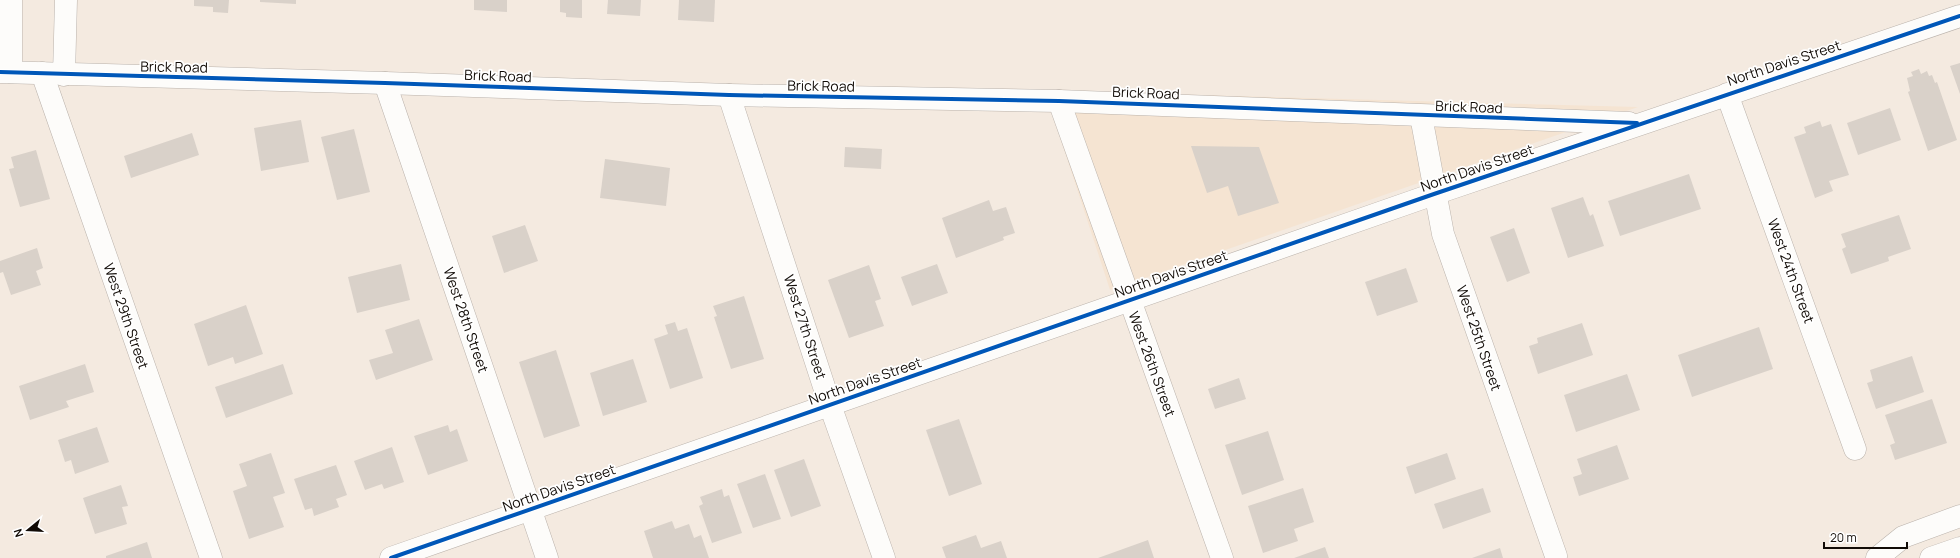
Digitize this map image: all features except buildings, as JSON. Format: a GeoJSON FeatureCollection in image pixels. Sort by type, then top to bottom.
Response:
{"type":"FeatureCollection","features":[{"type":"Feature","properties":{"kind":"main road"},"geometry":{"type":"LineString","coordinates":[[6,72],[11,0]]}},
{"type":"Feature","properties":{"kind":"main road"},"geometry":{"type":"LineString","coordinates":[[64,75],[66,0]]}},
{"type":"Feature","properties":{"kind":"main road","name":"North Davis Street"},"geometry":{"type":"LineString","coordinates":[[391,558],[1434,194],[1960,16]]}},
{"type":"Feature","properties":{"kind":"main road","name":"Brick Road"},"geometry":{"type":"LineString","coordinates":[[6,72],[729,95],[1059,101],[1643,124]]}},
{"type":"Feature","properties":{"kind":"main road","name":"West 29th Street"},"geometry":{"type":"LineString","coordinates":[[42,73],[211,558]]}},
{"type":"Feature","properties":{"kind":"main road","name":"West 28th Street"},"geometry":{"type":"LineString","coordinates":[[385,83],[547,558]]}},
{"type":"Feature","properties":{"kind":"main road","name":"West 24th Street"},"geometry":{"type":"LineString","coordinates":[[1728,94],[1855,448]]}},
{"type":"Feature","properties":{"kind":"main road","name":"West 27th Street"},"geometry":{"type":"LineString","coordinates":[[729,95],[830,405],[884,558]]}},
{"type":"Feature","properties":{"kind":"main road","name":"West 26th Street"},"geometry":{"type":"LineString","coordinates":[[1059,101],[1222,558]]}},
{"type":"Feature","properties":{"kind":"main road","name":"West 25th Street"},"geometry":{"type":"LineString","coordinates":[[1421,116],[1442,234],[1556,556]]}},
{"type":"Feature","properties":{"kind":"main road"},"geometry":{"type":"LineString","coordinates":[[1877,558],[1903,537],[1960,516]]}},
{"type":"Feature","properties":{"kind":"main road"},"geometry":{"type":"LineString","coordinates":[[1931,558],[1960,548]]}},
{"type":"Feature","properties":{"kind":"shaded area"},"geometry":{"type":"Polygon","coordinates":[[[1045,91],[1638,107],[1110,290],[1045,91]]]}},
{"type":"Feature","properties":{"kind":"cycle path"},"geometry":{"type":"LineString","coordinates":[[391,558],[1434,194],[1960,16]]}},
{"type":"Feature","properties":{"kind":"cycle path"},"geometry":{"type":"LineString","coordinates":[[0,72],[729,95],[1059,101],[1637,123]]}}]}
